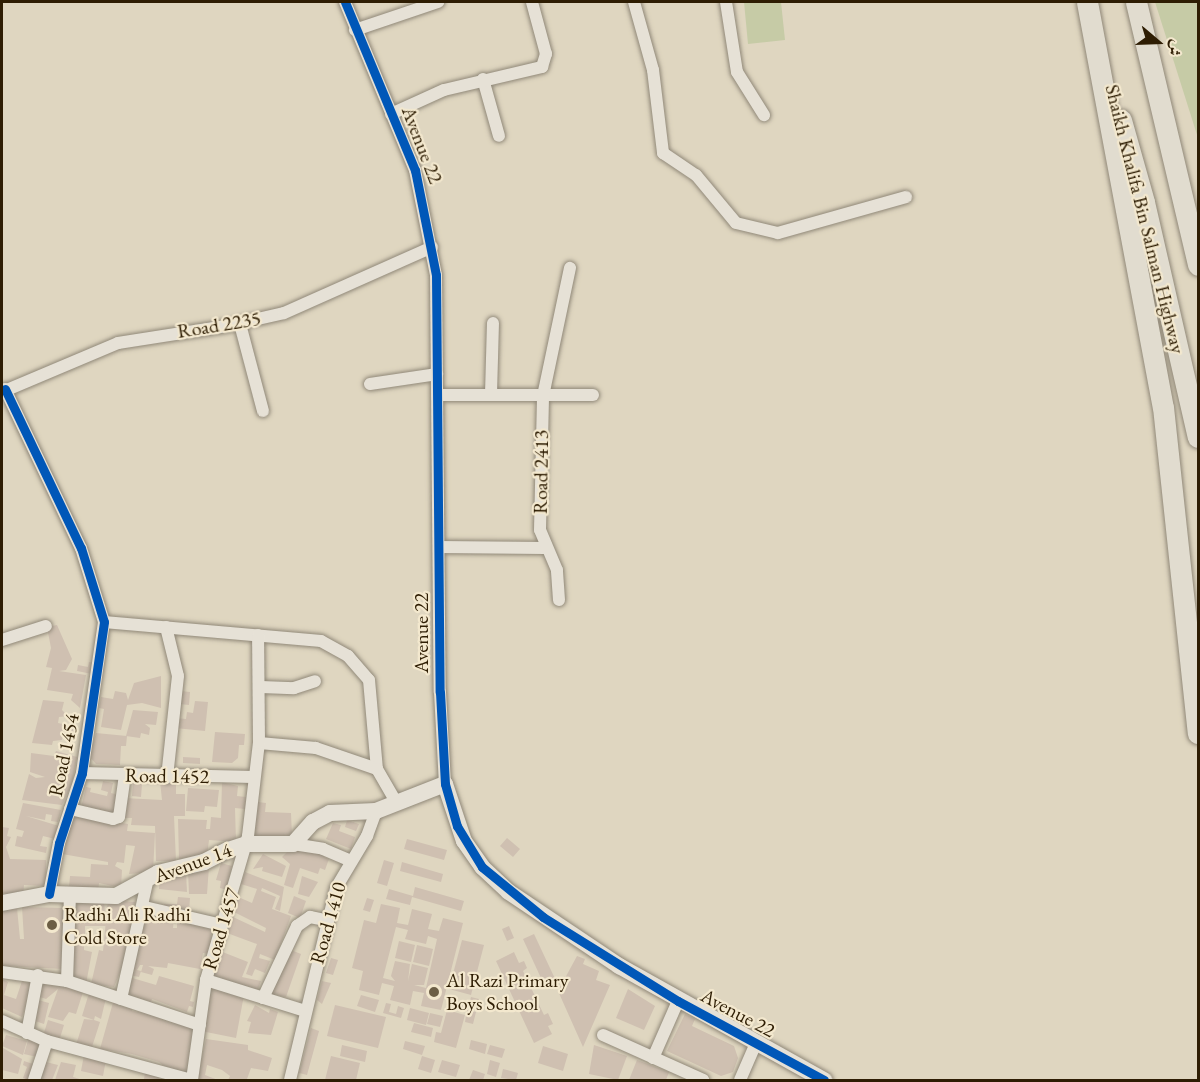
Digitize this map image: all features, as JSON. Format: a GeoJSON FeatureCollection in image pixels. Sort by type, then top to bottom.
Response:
{"type":"FeatureCollection","features":[{"type":"Feature","properties":{"kind":"highway","name":"Shaikh Khalifa Bin Salman Highway"},"geometry":{"type":"LineString","coordinates":[[1087,2],[1144,202],[1198,437]]}},
{"type":"Feature","properties":{"kind":"highway"},"geometry":{"type":"LineString","coordinates":[[1087,2],[1163,407],[1198,733]]}},
{"type":"Feature","properties":{"kind":"highway","name":"Shaikh Khalifa Bin Salman Highway"},"geometry":{"type":"LineString","coordinates":[[1137,2],[1198,265]]}},
{"type":"Feature","properties":{"kind":"highway"},"geometry":{"type":"LineString","coordinates":[[1137,2],[1198,202]]}},
{"type":"Feature","properties":{"kind":"street","name":"Avenue 22"},"geometry":{"type":"LineString","coordinates":[[345,2],[415,170],[436,275],[439,547],[445,784],[464,841],[493,879],[543,917],[678,1001],[824,1080]]}},
{"type":"Feature","properties":{"kind":"street"},"geometry":{"type":"LineString","coordinates":[[355,30],[438,2]]}},
{"type":"Feature","properties":{"kind":"street"},"geometry":{"type":"LineString","coordinates":[[391,114],[444,90],[483,79],[536,70],[544,64],[546,54],[532,2]]}},
{"type":"Feature","properties":{"kind":"street"},"geometry":{"type":"LineString","coordinates":[[634,2],[653,70],[663,153],[696,175],[736,223],[763,232],[787,232],[906,197]]}},
{"type":"Feature","properties":{"kind":"street"},"geometry":{"type":"LineString","coordinates":[[726,2],[737,72],[764,115]]}},
{"type":"Feature","properties":{"kind":"street"},"geometry":{"type":"LineString","coordinates":[[483,79],[499,136]]}},
{"type":"Feature","properties":{"kind":"street","name":"Road 2235"},"geometry":{"type":"LineString","coordinates":[[3,390],[118,343],[240,324],[309,304],[432,247]]}},
{"type":"Feature","properties":{"kind":"street","name":"Road 2413"},"geometry":{"type":"LineString","coordinates":[[559,600],[557,570],[545,548],[540,530],[543,396],[570,268]]}},
{"type":"Feature","properties":{"kind":"street"},"geometry":{"type":"LineString","coordinates":[[491,394],[493,323]]}},
{"type":"Feature","properties":{"kind":"street"},"geometry":{"type":"LineString","coordinates":[[240,324],[263,411]]}},
{"type":"Feature","properties":{"kind":"street"},"geometry":{"type":"LineString","coordinates":[[370,384],[437,374]]}},
{"type":"Feature","properties":{"kind":"street"},"geometry":{"type":"LineString","coordinates":[[3,390],[81,548],[104,622],[321,641],[360,667],[373,695],[377,769],[397,803]]}},
{"type":"Feature","properties":{"kind":"street"},"geometry":{"type":"LineString","coordinates":[[437,395],[593,395]]}},
{"type":"Feature","properties":{"kind":"street"},"geometry":{"type":"LineString","coordinates":[[439,547],[545,548]]}},
{"type":"Feature","properties":{"kind":"street","name":"Road 1454"},"geometry":{"type":"LineString","coordinates":[[49,894],[59,843],[82,773],[104,622]]}},
{"type":"Feature","properties":{"kind":"street"},"geometry":{"type":"LineString","coordinates":[[2,640],[46,626]]}},
{"type":"Feature","properties":{"kind":"street"},"geometry":{"type":"LineString","coordinates":[[166,627],[178,676],[167,777]]}},
{"type":"Feature","properties":{"kind":"street","name":"Road 1457"},"geometry":{"type":"LineString","coordinates":[[192,1080],[206,980],[247,844],[253,777],[259,743],[261,687],[258,635]]}},
{"type":"Feature","properties":{"kind":"street"},"geometry":{"type":"LineString","coordinates":[[261,687],[294,688],[315,681]]}},
{"type":"Feature","properties":{"kind":"street"},"geometry":{"type":"LineString","coordinates":[[259,743],[316,748],[377,769]]}},
{"type":"Feature","properties":{"kind":"street","name":"Road 1452"},"geometry":{"type":"LineString","coordinates":[[82,773],[167,777],[253,777]]}},
{"type":"Feature","properties":{"kind":"street","name":"Road 1454"},"geometry":{"type":"LineString","coordinates":[[70,809],[113,819],[120,817],[124,775]]}},
{"type":"Feature","properties":{"kind":"street"},"geometry":{"type":"LineString","coordinates":[[293,844],[321,816],[376,811],[445,784]]}},
{"type":"Feature","properties":{"kind":"street","name":"Road 1410"},"geometry":{"type":"LineString","coordinates":[[290,1080],[326,920],[350,860],[367,836],[376,811]]}},
{"type":"Feature","properties":{"kind":"street","name":"Avenue 14"},"geometry":{"type":"LineString","coordinates":[[2,903],[49,894],[116,896],[148,878],[247,844],[293,844]]}},
{"type":"Feature","properties":{"kind":"street"},"geometry":{"type":"LineString","coordinates":[[293,844],[323,849],[350,860]]}},
{"type":"Feature","properties":{"kind":"street"},"geometry":{"type":"LineString","coordinates":[[121,999],[144,907],[148,878]]}},
{"type":"Feature","properties":{"kind":"street"},"geometry":{"type":"LineString","coordinates":[[67,981],[70,896]]}},
{"type":"Feature","properties":{"kind":"street"},"geometry":{"type":"LineString","coordinates":[[144,907],[222,925]]}},
{"type":"Feature","properties":{"kind":"street"},"geometry":{"type":"LineString","coordinates":[[263,998],[297,926],[310,917],[326,920]]}},
{"type":"Feature","properties":{"kind":"street"},"geometry":{"type":"LineString","coordinates":[[2,972],[38,975],[67,981],[200,1024]]}},
{"type":"Feature","properties":{"kind":"street"},"geometry":{"type":"LineString","coordinates":[[27,1033],[38,975]]}},
{"type":"Feature","properties":{"kind":"street"},"geometry":{"type":"LineString","coordinates":[[206,980],[305,1011]]}},
{"type":"Feature","properties":{"kind":"street"},"geometry":{"type":"LineString","coordinates":[[653,1058],[678,1001]]}},
{"type":"Feature","properties":{"kind":"street"},"geometry":{"type":"LineString","coordinates":[[2,1021],[47,1041],[192,1080]]}},
{"type":"Feature","properties":{"kind":"street"},"geometry":{"type":"LineString","coordinates":[[603,1035],[703,1080]]}},
{"type":"Feature","properties":{"kind":"street"},"geometry":{"type":"LineString","coordinates":[[34,1080],[47,1041]]}},
{"type":"Feature","properties":{"kind":"street"},"geometry":{"type":"LineString","coordinates":[[740,1080],[756,1043]]}},
{"type":"Feature","properties":{"kind":"green space"},"geometry":{"type":"Polygon","coordinates":[[[744,2],[781,2],[785,40],[748,44],[744,2]]]}},
{"type":"Feature","properties":{"kind":"green space"},"geometry":{"type":"Polygon","coordinates":[[[1155,2],[1198,2],[1198,138],[1155,2]]]}},
{"type":"Feature","properties":{"kind":"building"},"geometry":{"type":"Polygon","coordinates":[[[57,625],[72,659],[66,670],[59,671],[86,675],[80,708],[71,700],[73,694],[47,690],[52,668],[46,667],[51,648],[47,627],[57,625]]]}},
{"type":"Feature","properties":{"kind":"building"},"geometry":{"type":"Polygon","coordinates":[[[89,662],[93,663],[92,674],[77,671],[78,665],[88,667],[89,662]]]}},
{"type":"Feature","properties":{"kind":"building"},"geometry":{"type":"Polygon","coordinates":[[[161,676],[161,708],[142,703],[127,705],[121,730],[101,727],[104,709],[99,708],[101,697],[113,699],[115,691],[126,693],[128,700],[134,683],[161,676]]]}},
{"type":"Feature","properties":{"kind":"building"},"geometry":{"type":"Polygon","coordinates":[[[181,691],[190,692],[189,705],[180,704],[181,691]]]}},
{"type":"Feature","properties":{"kind":"building"},"geometry":{"type":"Polygon","coordinates":[[[43,700],[64,702],[62,710],[68,716],[59,717],[58,723],[78,727],[76,734],[63,732],[62,740],[53,741],[52,745],[32,743],[43,700]]]}},
{"type":"Feature","properties":{"kind":"building"},"geometry":{"type":"Polygon","coordinates":[[[195,701],[208,702],[205,731],[175,728],[176,718],[186,719],[187,712],[193,713],[195,701]]]}},
{"type":"Feature","properties":{"kind":"building"},"geometry":{"type":"Polygon","coordinates":[[[133,710],[158,712],[156,725],[145,724],[150,728],[149,735],[141,733],[140,738],[126,736],[133,710]]]}},
{"type":"Feature","properties":{"kind":"building"},"geometry":{"type":"Polygon","coordinates":[[[215,732],[245,734],[244,745],[239,745],[238,758],[232,763],[212,762],[215,732]]]}},
{"type":"Feature","properties":{"kind":"building"},"geometry":{"type":"Polygon","coordinates":[[[96,733],[127,736],[126,746],[121,746],[120,765],[96,764],[89,756],[96,733]]]}},
{"type":"Feature","properties":{"kind":"building"},"geometry":{"type":"Polygon","coordinates":[[[56,751],[77,757],[72,784],[62,805],[22,800],[29,774],[36,778],[45,777],[30,772],[31,753],[54,756],[56,751]]]}},
{"type":"Feature","properties":{"kind":"building"},"geometry":{"type":"Polygon","coordinates":[[[183,757],[200,758],[200,764],[183,763],[183,757]]]}},
{"type":"Feature","properties":{"kind":"building"},"geometry":{"type":"Polygon","coordinates":[[[103,781],[113,783],[111,793],[119,795],[115,814],[81,808],[86,787],[91,788],[90,792],[107,796],[108,792],[101,790],[103,781]]]}},
{"type":"Feature","properties":{"kind":"building"},"geometry":{"type":"Polygon","coordinates":[[[160,781],[176,781],[176,794],[185,794],[185,816],[174,816],[176,861],[156,861],[155,826],[131,825],[132,818],[123,818],[124,798],[162,800],[160,781]]]}},
{"type":"Feature","properties":{"kind":"building"},"geometry":{"type":"Polygon","coordinates":[[[222,782],[238,786],[237,796],[246,797],[245,809],[235,808],[236,842],[209,840],[207,856],[179,860],[178,819],[207,820],[206,829],[210,829],[211,817],[221,818],[222,782]]]}},
{"type":"Feature","properties":{"kind":"building"},"geometry":{"type":"Polygon","coordinates":[[[133,783],[142,784],[141,797],[132,796],[133,783]]]}},
{"type":"Feature","properties":{"kind":"building"},"geometry":{"type":"Polygon","coordinates":[[[188,788],[219,790],[217,807],[205,806],[204,812],[186,811],[188,788]]]}},
{"type":"Feature","properties":{"kind":"building"},"geometry":{"type":"Polygon","coordinates":[[[258,802],[266,803],[265,812],[291,813],[292,836],[254,836],[258,802]]]}},
{"type":"Feature","properties":{"kind":"building"},"geometry":{"type":"Polygon","coordinates":[[[23,803],[61,810],[58,822],[51,821],[52,815],[46,814],[45,820],[26,816],[59,826],[55,839],[43,836],[40,846],[47,847],[46,853],[15,846],[17,836],[22,837],[24,831],[16,829],[23,803]]]}},
{"type":"Feature","properties":{"kind":"building"},"geometry":{"type":"Polygon","coordinates":[[[74,815],[128,824],[127,831],[155,833],[153,872],[129,874],[135,846],[126,845],[124,863],[117,862],[115,866],[122,870],[121,888],[99,883],[98,893],[69,888],[70,876],[90,877],[91,864],[108,865],[108,862],[62,854],[74,815]]]}},
{"type":"Feature","properties":{"kind":"building"},"geometry":{"type":"Polygon","coordinates":[[[347,820],[359,824],[356,831],[345,827],[347,820]]]}},
{"type":"Feature","properties":{"kind":"building"},"geometry":{"type":"Polygon","coordinates":[[[333,823],[341,825],[339,831],[355,837],[351,849],[326,839],[333,823]]]}},
{"type":"Feature","properties":{"kind":"building"},"geometry":{"type":"Polygon","coordinates":[[[2,827],[9,828],[7,836],[11,837],[6,847],[10,859],[46,860],[46,886],[24,885],[23,896],[2,893],[2,827]]]}},
{"type":"Feature","properties":{"kind":"building"},"geometry":{"type":"Polygon","coordinates":[[[507,838],[520,849],[513,857],[500,846],[507,838]]]}},
{"type":"Feature","properties":{"kind":"building"},"geometry":{"type":"Polygon","coordinates":[[[407,839],[447,850],[444,860],[404,849],[407,839]]]}},
{"type":"Feature","properties":{"kind":"building"},"geometry":{"type":"Polygon","coordinates":[[[292,847],[325,853],[324,857],[329,859],[325,870],[320,868],[318,874],[300,868],[293,888],[284,885],[290,864],[282,857],[292,847]]]}},
{"type":"Feature","properties":{"kind":"building"},"geometry":{"type":"Polygon","coordinates":[[[263,854],[286,866],[282,877],[262,871],[263,867],[253,869],[263,854]]]}},
{"type":"Feature","properties":{"kind":"building"},"geometry":{"type":"Polygon","coordinates":[[[384,860],[394,863],[387,886],[377,883],[384,860]]]}},
{"type":"Feature","properties":{"kind":"building"},"geometry":{"type":"Polygon","coordinates":[[[402,862],[443,874],[441,882],[400,871],[402,862]]]}},
{"type":"Feature","properties":{"kind":"building"},"geometry":{"type":"Polygon","coordinates":[[[221,863],[232,866],[227,890],[220,888],[221,881],[216,880],[221,863]]]}},
{"type":"Feature","properties":{"kind":"building"},"geometry":{"type":"Polygon","coordinates":[[[209,866],[207,894],[189,894],[188,870],[209,866]]]}},
{"type":"Feature","properties":{"kind":"building"},"geometry":{"type":"Polygon","coordinates":[[[245,872],[284,887],[280,911],[275,909],[280,896],[262,888],[261,891],[276,897],[272,909],[291,916],[275,960],[260,954],[259,958],[270,961],[265,973],[255,969],[252,976],[246,974],[257,944],[227,933],[233,917],[265,932],[266,928],[232,911],[236,896],[252,903],[257,889],[241,884],[245,872]]]}},
{"type":"Feature","properties":{"kind":"building"},"geometry":{"type":"Polygon","coordinates":[[[186,873],[187,892],[159,889],[160,877],[186,873]]]}},
{"type":"Feature","properties":{"kind":"building"},"geometry":{"type":"Polygon","coordinates":[[[302,876],[318,882],[309,897],[298,894],[302,876]]]}},
{"type":"Feature","properties":{"kind":"building"},"geometry":{"type":"Polygon","coordinates":[[[415,887],[464,901],[461,911],[412,897],[410,905],[386,899],[389,889],[413,896],[415,887]]]}},
{"type":"Feature","properties":{"kind":"building"},"geometry":{"type":"Polygon","coordinates":[[[294,896],[306,901],[300,918],[288,913],[294,896]]]}},
{"type":"Feature","properties":{"kind":"building"},"geometry":{"type":"Polygon","coordinates":[[[178,897],[190,898],[189,912],[164,909],[164,904],[177,904],[178,897]]]}},
{"type":"Feature","properties":{"kind":"building"},"geometry":{"type":"Polygon","coordinates":[[[367,898],[374,900],[370,912],[363,910],[367,898]]]}},
{"type":"Feature","properties":{"kind":"building"},"geometry":{"type":"Polygon","coordinates":[[[74,899],[104,900],[106,926],[85,926],[85,938],[72,938],[74,899]]]}},
{"type":"Feature","properties":{"kind":"building"},"geometry":{"type":"Polygon","coordinates":[[[108,900],[135,902],[126,958],[114,987],[91,984],[99,950],[103,951],[108,900]]]}},
{"type":"Feature","properties":{"kind":"building"},"geometry":{"type":"Polygon","coordinates":[[[381,904],[400,908],[397,923],[408,925],[412,909],[432,914],[428,929],[439,931],[443,918],[463,923],[441,1010],[421,1006],[424,993],[413,991],[410,1005],[390,1000],[394,986],[382,983],[379,995],[359,990],[363,971],[352,968],[364,920],[376,923],[381,904]],[[396,927],[383,978],[395,981],[391,976],[395,961],[410,964],[408,981],[412,964],[428,968],[424,985],[414,985],[426,988],[437,939],[428,936],[426,944],[405,939],[408,930],[396,927]]]}},
{"type":"Feature","properties":{"kind":"building"},"geometry":{"type":"Polygon","coordinates":[[[22,907],[66,908],[64,969],[2,966],[2,910],[17,908],[20,939],[24,939],[22,907]]]}},
{"type":"Feature","properties":{"kind":"building"},"geometry":{"type":"Polygon","coordinates":[[[146,913],[174,919],[173,928],[177,928],[177,922],[213,925],[209,954],[203,953],[200,969],[168,963],[167,968],[148,966],[154,969],[152,975],[141,972],[143,965],[140,965],[137,970],[141,971],[139,977],[130,975],[146,913]]]}},
{"type":"Feature","properties":{"kind":"building"},"geometry":{"type":"Polygon","coordinates":[[[509,926],[514,938],[507,941],[502,929],[509,926]]]}},
{"type":"Feature","properties":{"kind":"building"},"geometry":{"type":"Polygon","coordinates":[[[534,934],[557,983],[546,989],[523,939],[534,934]]]}},
{"type":"Feature","properties":{"kind":"building"},"geometry":{"type":"Polygon","coordinates":[[[462,940],[484,945],[471,995],[449,989],[462,940]]]}},
{"type":"Feature","properties":{"kind":"building"},"geometry":{"type":"Polygon","coordinates":[[[399,941],[415,945],[411,962],[395,958],[399,941]]]}},
{"type":"Feature","properties":{"kind":"building"},"geometry":{"type":"Polygon","coordinates":[[[72,943],[84,944],[84,950],[92,952],[86,984],[70,978],[72,943]]]}},
{"type":"Feature","properties":{"kind":"building"},"geometry":{"type":"Polygon","coordinates":[[[417,945],[433,949],[429,966],[413,962],[417,945]]]}},
{"type":"Feature","properties":{"kind":"building"},"geometry":{"type":"Polygon","coordinates":[[[291,950],[301,954],[286,997],[268,994],[291,950]]]}},
{"type":"Feature","properties":{"kind":"building"},"geometry":{"type":"Polygon","coordinates":[[[220,951],[248,962],[242,977],[261,981],[257,992],[210,977],[220,951]]]}},
{"type":"Feature","properties":{"kind":"building"},"geometry":{"type":"Polygon","coordinates":[[[514,952],[519,963],[524,961],[527,968],[523,971],[544,1015],[548,1013],[553,1024],[548,1026],[552,1034],[534,1043],[496,961],[514,952]]]}},
{"type":"Feature","properties":{"kind":"building"},"geometry":{"type":"Polygon","coordinates":[[[577,956],[585,959],[583,964],[599,971],[596,980],[610,985],[583,1047],[558,991],[577,956]]]}},
{"type":"Feature","properties":{"kind":"building"},"geometry":{"type":"Polygon","coordinates":[[[331,958],[338,960],[333,975],[326,973],[331,958]]]}},
{"type":"Feature","properties":{"kind":"building"},"geometry":{"type":"Polygon","coordinates":[[[159,976],[194,986],[190,1001],[194,1002],[193,1007],[189,1006],[187,1012],[152,999],[151,1002],[124,994],[129,977],[156,985],[159,976]]]}},
{"type":"Feature","properties":{"kind":"building"},"geometry":{"type":"Polygon","coordinates":[[[42,978],[84,989],[76,1014],[69,1012],[63,1021],[48,1017],[58,989],[46,999],[37,996],[42,978]]]}},
{"type":"Feature","properties":{"kind":"building"},"geometry":{"type":"Polygon","coordinates":[[[2,979],[8,982],[4,995],[16,999],[22,981],[33,984],[22,1017],[2,1008],[2,979]]]}},
{"type":"Feature","properties":{"kind":"building"},"geometry":{"type":"Polygon","coordinates":[[[322,981],[331,983],[322,1004],[317,1000],[322,981]]]}},
{"type":"Feature","properties":{"kind":"building"},"geometry":{"type":"Polygon","coordinates":[[[212,986],[244,995],[236,1038],[201,1031],[212,986]]]}},
{"type":"Feature","properties":{"kind":"building"},"geometry":{"type":"Polygon","coordinates":[[[628,989],[655,1006],[644,1030],[616,1018],[628,989]]]}},
{"type":"Feature","properties":{"kind":"building"},"geometry":{"type":"Polygon","coordinates":[[[89,993],[106,998],[101,1019],[95,1016],[94,1020],[82,1016],[89,993]]]}},
{"type":"Feature","properties":{"kind":"building"},"geometry":{"type":"Polygon","coordinates":[[[361,995],[379,1000],[375,1012],[357,1006],[361,995]]]}},
{"type":"Feature","properties":{"kind":"building"},"geometry":{"type":"Polygon","coordinates":[[[471,997],[479,999],[475,1010],[468,1008],[471,997]]]}},
{"type":"Feature","properties":{"kind":"building"},"geometry":{"type":"Polygon","coordinates":[[[448,998],[466,1003],[464,1011],[446,1005],[448,998]]]}},
{"type":"Feature","properties":{"kind":"building"},"geometry":{"type":"Polygon","coordinates":[[[114,999],[132,1005],[132,1011],[166,1016],[167,1021],[192,1027],[195,1033],[187,1073],[170,1071],[159,1062],[132,1054],[100,1049],[114,999]]]}},
{"type":"Feature","properties":{"kind":"building"},"geometry":{"type":"Polygon","coordinates":[[[38,1000],[49,1003],[44,1024],[32,1020],[38,1000]]]}},
{"type":"Feature","properties":{"kind":"building"},"geometry":{"type":"Polygon","coordinates":[[[386,1003],[391,1004],[389,1012],[396,1014],[398,1006],[404,1008],[401,1018],[383,1013],[386,1003]]]}},
{"type":"Feature","properties":{"kind":"building"},"geometry":{"type":"Polygon","coordinates":[[[255,1005],[269,1013],[270,1009],[278,1012],[271,1035],[248,1033],[251,1022],[247,1021],[255,1005]]]}},
{"type":"Feature","properties":{"kind":"building"},"geometry":{"type":"Polygon","coordinates":[[[335,1005],[386,1017],[378,1048],[327,1036],[335,1005]]]}},
{"type":"Feature","properties":{"kind":"building"},"geometry":{"type":"Polygon","coordinates":[[[410,1008],[429,1013],[426,1025],[407,1020],[410,1008]]]}},
{"type":"Feature","properties":{"kind":"building"},"geometry":{"type":"Polygon","coordinates":[[[447,1010],[465,1015],[456,1048],[434,1042],[436,1032],[441,1033],[447,1010]]]}},
{"type":"Feature","properties":{"kind":"building"},"geometry":{"type":"Polygon","coordinates":[[[467,1010],[476,1012],[473,1024],[465,1022],[467,1010]]]}},
{"type":"Feature","properties":{"kind":"building"},"geometry":{"type":"Polygon","coordinates":[[[430,1013],[443,1016],[440,1027],[427,1024],[430,1013]]]}},
{"type":"Feature","properties":{"kind":"building"},"geometry":{"type":"Polygon","coordinates":[[[685,1014],[695,1019],[692,1026],[734,1046],[738,1058],[733,1072],[721,1076],[667,1051],[685,1014]]]}},
{"type":"Feature","properties":{"kind":"building"},"geometry":{"type":"Polygon","coordinates":[[[84,1019],[100,1022],[91,1050],[76,1045],[84,1019]]]}},
{"type":"Feature","properties":{"kind":"building"},"geometry":{"type":"Polygon","coordinates":[[[48,1020],[64,1025],[59,1041],[43,1036],[48,1020]]]}},
{"type":"Feature","properties":{"kind":"building"},"geometry":{"type":"Polygon","coordinates":[[[414,1023],[433,1028],[431,1037],[411,1032],[414,1023]]]}},
{"type":"Feature","properties":{"kind":"building"},"geometry":{"type":"Polygon","coordinates":[[[311,1028],[319,1031],[307,1075],[299,1073],[311,1028]]]}},
{"type":"Feature","properties":{"kind":"building"},"geometry":{"type":"Polygon","coordinates":[[[6,1035],[27,1041],[23,1055],[2,1046],[6,1035]]]}},
{"type":"Feature","properties":{"kind":"building"},"geometry":{"type":"Polygon","coordinates":[[[206,1039],[248,1045],[248,1050],[272,1058],[268,1071],[251,1068],[247,1079],[252,1080],[228,1080],[230,1076],[222,1070],[207,1065],[205,1075],[218,1080],[196,1080],[206,1039]]]}},
{"type":"Feature","properties":{"kind":"building"},"geometry":{"type":"Polygon","coordinates":[[[28,1040],[41,1044],[37,1057],[24,1054],[28,1040]]]}},
{"type":"Feature","properties":{"kind":"building"},"geometry":{"type":"Polygon","coordinates":[[[471,1040],[487,1044],[485,1054],[469,1049],[471,1040]]]}},
{"type":"Feature","properties":{"kind":"building"},"geometry":{"type":"Polygon","coordinates":[[[405,1041],[425,1046],[422,1055],[403,1049],[405,1041]]]}},
{"type":"Feature","properties":{"kind":"building"},"geometry":{"type":"Polygon","coordinates":[[[342,1045],[367,1051],[365,1062],[340,1056],[342,1045]]]}},
{"type":"Feature","properties":{"kind":"building"},"geometry":{"type":"Polygon","coordinates":[[[490,1045],[505,1049],[502,1058],[487,1054],[490,1045]]]}},
{"type":"Feature","properties":{"kind":"building"},"geometry":{"type":"Polygon","coordinates":[[[594,1045],[627,1056],[618,1080],[589,1074],[594,1045]]]}},
{"type":"Feature","properties":{"kind":"building"},"geometry":{"type":"Polygon","coordinates":[[[543,1046],[568,1054],[563,1071],[538,1063],[543,1046]]]}},
{"type":"Feature","properties":{"kind":"building"},"geometry":{"type":"Polygon","coordinates":[[[3,1048],[22,1059],[18,1074],[2,1070],[3,1048]]]}},
{"type":"Feature","properties":{"kind":"building"},"geometry":{"type":"Polygon","coordinates":[[[84,1055],[106,1060],[103,1076],[81,1071],[84,1055]]]}},
{"type":"Feature","properties":{"kind":"building"},"geometry":{"type":"Polygon","coordinates":[[[331,1056],[360,1063],[356,1080],[325,1080],[331,1056]]]}},
{"type":"Feature","properties":{"kind":"building"},"geometry":{"type":"Polygon","coordinates":[[[422,1056],[435,1060],[431,1073],[418,1069],[422,1056]]]}},
{"type":"Feature","properties":{"kind":"building"},"geometry":{"type":"Polygon","coordinates":[[[442,1060],[460,1065],[456,1077],[438,1072],[442,1060]]]}},
{"type":"Feature","properties":{"kind":"building"},"geometry":{"type":"Polygon","coordinates":[[[490,1060],[500,1063],[496,1077],[487,1074],[490,1060]]]}},
{"type":"Feature","properties":{"kind":"building"},"geometry":{"type":"Polygon","coordinates":[[[637,1060],[669,1072],[666,1080],[629,1080],[637,1060]]]}},
{"type":"Feature","properties":{"kind":"building"},"geometry":{"type":"Polygon","coordinates":[[[24,1061],[36,1065],[29,1080],[23,1078],[27,1067],[23,1065],[24,1061]]]}},
{"type":"Feature","properties":{"kind":"building"},"geometry":{"type":"Polygon","coordinates":[[[42,1061],[58,1065],[52,1080],[40,1080],[42,1061]]]}},
{"type":"Feature","properties":{"kind":"building"},"geometry":{"type":"Polygon","coordinates":[[[61,1062],[76,1065],[73,1077],[83,1080],[55,1080],[61,1062]]]}},
{"type":"Feature","properties":{"kind":"building"},"geometry":{"type":"Polygon","coordinates":[[[503,1069],[518,1073],[516,1080],[501,1078],[503,1069]]]}},
{"type":"Feature","properties":{"kind":"building"},"geometry":{"type":"Polygon","coordinates":[[[473,1070],[485,1074],[483,1080],[469,1080],[473,1070]]]}},
{"type":"Feature","properties":{"kind":"building"},"geometry":{"type":"Polygon","coordinates":[[[145,1073],[160,1076],[159,1080],[136,1080],[144,1079],[145,1073]]]}},
{"type":"Feature","properties":{"kind":"cycle path"},"geometry":{"type":"LineString","coordinates":[[345,2],[415,170],[436,275],[440,692],[445,784],[457,826],[482,867],[543,917],[678,1001],[824,1080]]}},
{"type":"Feature","properties":{"kind":"cycle path"},"geometry":{"type":"LineString","coordinates":[[5,389],[81,548],[104,622],[82,773],[59,843],[49,894]]}},
{"type":"Feature","properties":{"kind":"place","name":"Radhi Ali Radhi Cold Store"},"geometry":{"type":"Point","coordinates":[52,925]}},
{"type":"Feature","properties":{"kind":"place","name":"Al Razi Primary Boys School"},"geometry":{"type":"Point","coordinates":[434,992]}}]}
